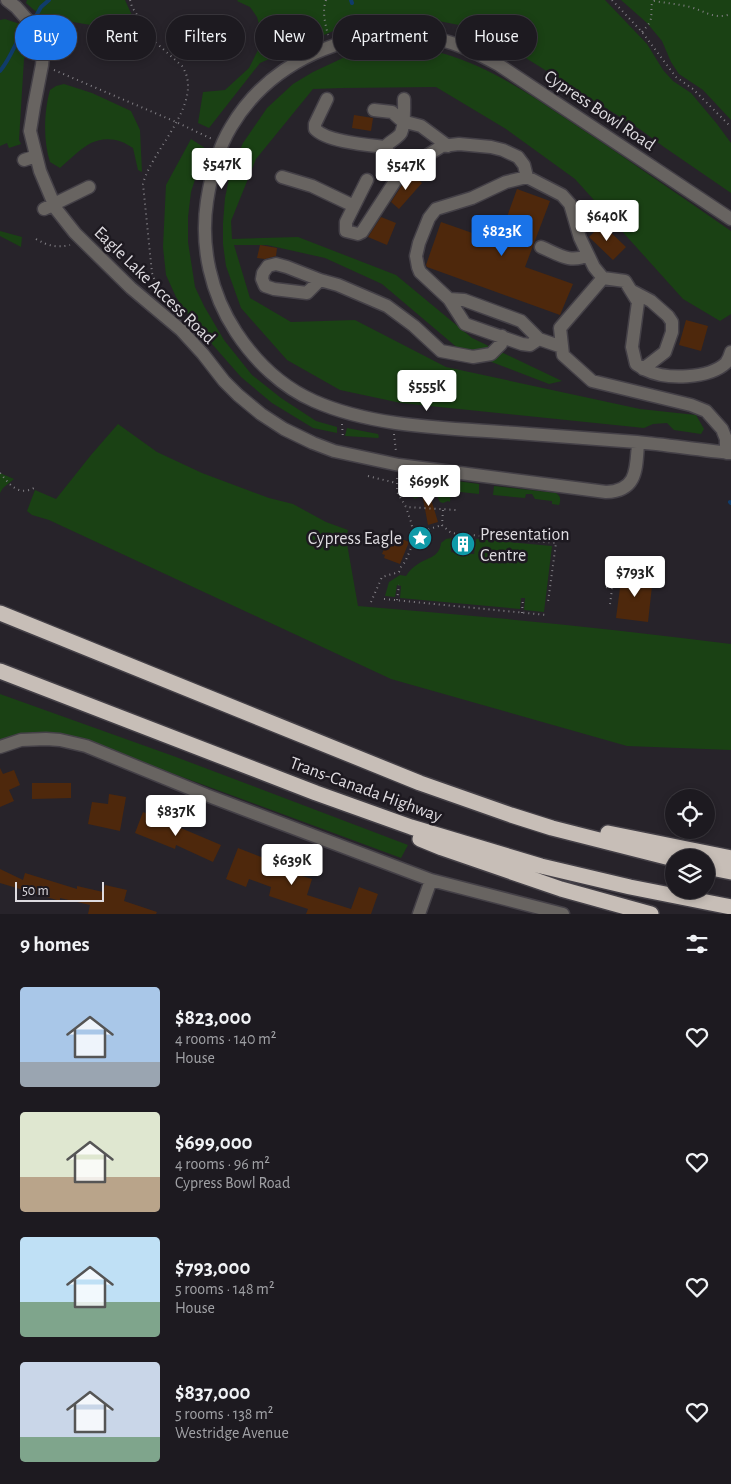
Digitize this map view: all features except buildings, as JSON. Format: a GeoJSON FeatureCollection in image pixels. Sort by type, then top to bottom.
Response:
{"type":"FeatureCollection","features":[{"type":"Feature","properties":{"kind":"highway","name":"Trans-Canada Highway"},"geometry":{"type":"LineString","coordinates":[[0,613],[420,783],[510,815],[594,840],[665,857]]}},
{"type":"Feature","properties":{"kind":"highway","name":"Trans-Canada Highway"},"geometry":{"type":"LineString","coordinates":[[0,671],[366,811],[445,837],[541,866],[630,887],[731,907]]}},
{"type":"Feature","properties":{"kind":"highway"},"geometry":{"type":"LineString","coordinates":[[366,811],[417,838],[442,848],[561,888],[651,914]]}},
{"type":"Feature","properties":{"kind":"highway"},"geometry":{"type":"LineString","coordinates":[[510,815],[731,858]]}},
{"type":"Feature","properties":{"kind":"highway"},"geometry":{"type":"LineString","coordinates":[[715,869],[731,872]]}},
{"type":"Feature","properties":{"kind":"street","name":"Eagle Lake Access Road"},"geometry":{"type":"LineString","coordinates":[[7,0],[27,18],[37,33],[43,54],[30,131],[30,158],[40,171],[49,206],[56,209],[81,239],[131,288],[181,330],[224,381],[261,414],[284,429],[334,451],[399,465],[606,492],[617,492],[632,479],[635,473],[638,443]]}},
{"type":"Feature","properties":{"kind":"street","name":"Cypress Bowl Road"},"geometry":{"type":"LineString","coordinates":[[729,453],[638,443],[395,422],[345,412],[311,400],[274,376],[256,359],[241,341],[229,322],[211,279],[205,233],[205,210],[214,165],[231,126],[258,92],[276,75],[298,61],[346,41],[373,36],[400,35],[426,37],[450,42],[475,52],[526,82],[731,219]]}},
{"type":"Feature","properties":{"kind":"street"},"geometry":{"type":"LineString","coordinates":[[326,99],[315,124],[315,129],[319,134],[354,143],[385,147]]}},
{"type":"Feature","properties":{"kind":"street"},"geometry":{"type":"LineString","coordinates":[[385,147],[400,134],[403,121],[404,99]]}},
{"type":"Feature","properties":{"kind":"street"},"geometry":{"type":"LineString","coordinates":[[374,110],[392,112],[403,121],[421,126],[448,146]]}},
{"type":"Feature","properties":{"kind":"street"},"geometry":{"type":"LineString","coordinates":[[367,180],[346,222],[346,231],[358,234],[362,232],[401,172],[442,146],[459,144],[503,150],[518,158],[524,165],[527,176]]}},
{"type":"Feature","properties":{"kind":"street"},"geometry":{"type":"LineString","coordinates":[[385,147],[401,172]]}},
{"type":"Feature","properties":{"kind":"street"},"geometry":{"type":"LineString","coordinates":[[539,339],[530,345],[522,344],[465,324],[449,299],[420,272],[416,256],[419,243],[429,218],[436,209],[472,198],[506,182],[527,176],[562,195],[570,204],[580,238],[594,267],[603,278],[625,281],[638,302],[632,347],[636,364],[663,375],[703,375],[727,362],[731,352]]}},
{"type":"Feature","properties":{"kind":"street"},"geometry":{"type":"LineString","coordinates":[[282,177],[312,186],[354,206]]}},
{"type":"Feature","properties":{"kind":"street"},"geometry":{"type":"LineString","coordinates":[[49,206],[89,187]]}},
{"type":"Feature","properties":{"kind":"street"},"geometry":{"type":"LineString","coordinates":[[541,247],[578,260],[588,255]]}},
{"type":"Feature","properties":{"kind":"street"},"geometry":{"type":"LineString","coordinates":[[603,278],[560,328],[563,355],[592,381],[691,405],[706,411],[722,429],[729,453]]}},
{"type":"Feature","properties":{"kind":"street"},"geometry":{"type":"LineString","coordinates":[[320,280],[338,285],[387,306],[414,326],[441,351],[473,357],[490,354],[501,344],[502,336]]}},
{"type":"Feature","properties":{"kind":"street"},"geometry":{"type":"LineString","coordinates":[[630,289],[651,301],[672,322],[672,332],[665,352],[644,368]]}},
{"type":"Feature","properties":{"kind":"street"},"geometry":{"type":"LineString","coordinates":[[449,299],[464,300],[521,321],[539,339],[562,347]]}},
{"type":"Feature","properties":{"kind":"street"},"geometry":{"type":"LineString","coordinates":[[0,747],[21,740],[46,739],[86,746],[206,795],[431,880],[562,914]]}},
{"type":"Feature","properties":{"kind":"street"},"geometry":{"type":"LineString","coordinates":[[418,914],[431,880]]}},
{"type":"Feature","properties":{"kind":"path"},"geometry":{"type":"LineString","coordinates":[[326,0],[324,20],[331,47]]}},
{"type":"Feature","properties":{"kind":"path"},"geometry":{"type":"LineString","coordinates":[[612,0],[642,32],[676,77],[693,89],[731,126]]}},
{"type":"Feature","properties":{"kind":"path"},"geometry":{"type":"LineString","coordinates":[[642,32],[651,22],[652,2],[691,8],[717,17],[731,14]]}},
{"type":"Feature","properties":{"kind":"path"},"geometry":{"type":"LineString","coordinates":[[42,65],[176,122],[222,144]]}},
{"type":"Feature","properties":{"kind":"path"},"geometry":{"type":"LineString","coordinates":[[36,239],[46,245],[62,247],[71,245],[81,239]]}},
{"type":"Feature","properties":{"kind":"path"},"geometry":{"type":"LineString","coordinates":[[344,444],[341,426],[345,412]]}},
{"type":"Feature","properties":{"kind":"path"},"geometry":{"type":"LineString","coordinates":[[395,422],[394,436],[397,455]]}},
{"type":"Feature","properties":{"kind":"path"},"geometry":{"type":"LineString","coordinates":[[0,473],[8,482],[22,491],[34,488]]}},
{"type":"Feature","properties":{"kind":"path"},"geometry":{"type":"LineString","coordinates":[[368,476],[396,483]]}},
{"type":"Feature","properties":{"kind":"path"},"geometry":{"type":"LineString","coordinates":[[370,602],[382,577],[399,572],[415,539],[406,507],[399,497],[396,479]]}},
{"type":"Feature","properties":{"kind":"path"},"geometry":{"type":"LineString","coordinates":[[406,507],[456,510]]}},
{"type":"Feature","properties":{"kind":"path"},"geometry":{"type":"LineString","coordinates":[[442,526],[443,510]]}},
{"type":"Feature","properties":{"kind":"path"},"geometry":{"type":"LineString","coordinates":[[414,534],[442,526]]}},
{"type":"Feature","properties":{"kind":"path"},"geometry":{"type":"LineString","coordinates":[[442,526],[451,533],[556,543],[548,602]]}},
{"type":"Feature","properties":{"kind":"path"},"geometry":{"type":"LineString","coordinates":[[610,604],[615,567],[660,572]]}},
{"type":"Feature","properties":{"kind":"path"},"geometry":{"type":"LineString","coordinates":[[397,601],[399,585]]}},
{"type":"Feature","properties":{"kind":"path"},"geometry":{"type":"LineString","coordinates":[[606,587],[613,588]]}},
{"type":"Feature","properties":{"kind":"path"},"geometry":{"type":"LineString","coordinates":[[522,612],[523,598]]}},
{"type":"Feature","properties":{"kind":"path"},"geometry":{"type":"LineString","coordinates":[[384,599],[546,615]]}},
{"type":"Feature","properties":{"kind":"green space"},"geometry":{"type":"Polygon","coordinates":[[[27,0],[125,0],[132,15],[87,15],[87,24],[77,23],[77,15],[40,15],[26,3],[27,0]]]}},
{"type":"Feature","properties":{"kind":"green space"},"geometry":{"type":"Polygon","coordinates":[[[605,0],[647,44],[663,70],[673,81],[691,93],[731,143],[731,193],[641,130],[529,60],[537,60],[537,15],[456,15],[456,24],[446,22],[446,15],[333,15],[333,31],[323,35],[323,15],[256,15],[250,7],[237,1],[605,0]]]}},
{"type":"Feature","properties":{"kind":"green space"},"geometry":{"type":"Polygon","coordinates":[[[621,0],[731,0],[731,120],[703,90],[679,74],[671,62],[662,41],[647,23],[621,0]]]}},
{"type":"Feature","properties":{"kind":"green space"},"geometry":{"type":"Polygon","coordinates":[[[5,19],[15,22],[15,60],[24,60],[19,140],[21,144],[9,148],[7,143],[0,146],[0,20],[5,19]]]}},
{"type":"Feature","properties":{"kind":"green space"},"geometry":{"type":"Polygon","coordinates":[[[446,54],[456,58],[456,60],[462,60],[478,66],[524,91],[731,231],[731,314],[720,321],[683,299],[575,179],[506,129],[436,87],[313,89],[256,159],[231,221],[232,239],[298,237],[396,275],[472,338],[562,381],[549,384],[460,350],[382,284],[325,258],[267,245],[234,245],[250,298],[291,322],[355,320],[446,367],[640,409],[696,415],[704,429],[701,434],[674,430],[667,423],[653,424],[644,428],[401,403],[340,390],[287,360],[241,308],[226,266],[223,244],[225,198],[231,169],[243,143],[267,108],[293,84],[339,60],[446,60],[446,54]]]}},
{"type":"Feature","properties":{"kind":"green space"},"geometry":{"type":"Polygon","coordinates":[[[255,56],[255,60],[267,60],[260,63],[209,128],[198,123],[203,92],[225,90],[249,68],[255,56]]]}},
{"type":"Feature","properties":{"kind":"green space"},"geometry":{"type":"Polygon","coordinates":[[[64,84],[92,93],[131,111],[140,130],[142,172],[138,170],[133,148],[123,142],[107,139],[91,143],[60,168],[50,162],[45,136],[48,98],[50,90],[64,84]]]}},
{"type":"Feature","properties":{"kind":"green space"},"geometry":{"type":"Polygon","coordinates":[[[191,139],[205,148],[191,192],[188,217],[188,242],[195,287],[204,306],[224,340],[252,375],[281,398],[316,421],[337,427],[337,433],[313,428],[272,403],[241,377],[186,312],[176,297],[166,275],[163,247],[166,185],[191,139]]]}},
{"type":"Feature","properties":{"kind":"green space"},"geometry":{"type":"Polygon","coordinates":[[[0,231],[22,237],[21,247],[0,236],[0,231]]]}},
{"type":"Feature","properties":{"kind":"green space"},"geometry":{"type":"Polygon","coordinates":[[[118,424],[157,452],[202,473],[269,498],[293,504],[326,522],[348,530],[346,538],[358,606],[544,623],[731,644],[731,750],[627,746],[391,679],[49,520],[32,515],[27,511],[35,490],[56,499],[118,424]]]}},
{"type":"Feature","properties":{"kind":"green space"},"geometry":{"type":"Polygon","coordinates":[[[347,428],[378,434],[379,437],[345,436],[347,428]]]}},
{"type":"Feature","properties":{"kind":"green space"},"geometry":{"type":"Polygon","coordinates":[[[0,473],[14,479],[0,493],[0,473]]]}},
{"type":"Feature","properties":{"kind":"green space"},"geometry":{"type":"Polygon","coordinates":[[[404,474],[479,484],[479,494],[451,491],[450,502],[443,503],[440,502],[437,496],[422,497],[420,494],[419,497],[414,499],[412,493],[422,483],[410,492],[407,490],[403,493],[400,480],[405,478],[404,474]]]}},
{"type":"Feature","properties":{"kind":"green space"},"geometry":{"type":"Polygon","coordinates":[[[494,486],[556,493],[560,497],[560,503],[559,505],[552,504],[552,501],[535,499],[532,494],[526,494],[525,498],[493,495],[494,486]]]}},
{"type":"Feature","properties":{"kind":"green space"},"geometry":{"type":"Polygon","coordinates":[[[452,538],[451,552],[474,554],[476,539],[552,546],[544,612],[524,610],[525,598],[521,598],[520,609],[400,598],[401,586],[397,585],[395,597],[385,596],[389,582],[400,575],[406,576],[414,566],[438,552],[441,543],[446,539],[452,538]]]}},
{"type":"Feature","properties":{"kind":"green space"},"geometry":{"type":"Polygon","coordinates":[[[0,694],[176,757],[408,845],[401,858],[82,740],[0,742],[0,694]]]}},
{"type":"Feature","properties":{"kind":"waterway"},"geometry":{"type":"LineString","coordinates":[[37,15],[41,7],[49,0]]}},
{"type":"Feature","properties":{"kind":"waterway"},"geometry":{"type":"LineString","coordinates":[[0,71],[15,46]]}},
{"type":"Feature","properties":{"kind":"place","name":"Cypress Eagle"},"geometry":{"type":"Point","coordinates":[420,538]}},
{"type":"Feature","properties":{"kind":"place","name":"Presentation Centre"},"geometry":{"type":"Point","coordinates":[463,544]}}]}
